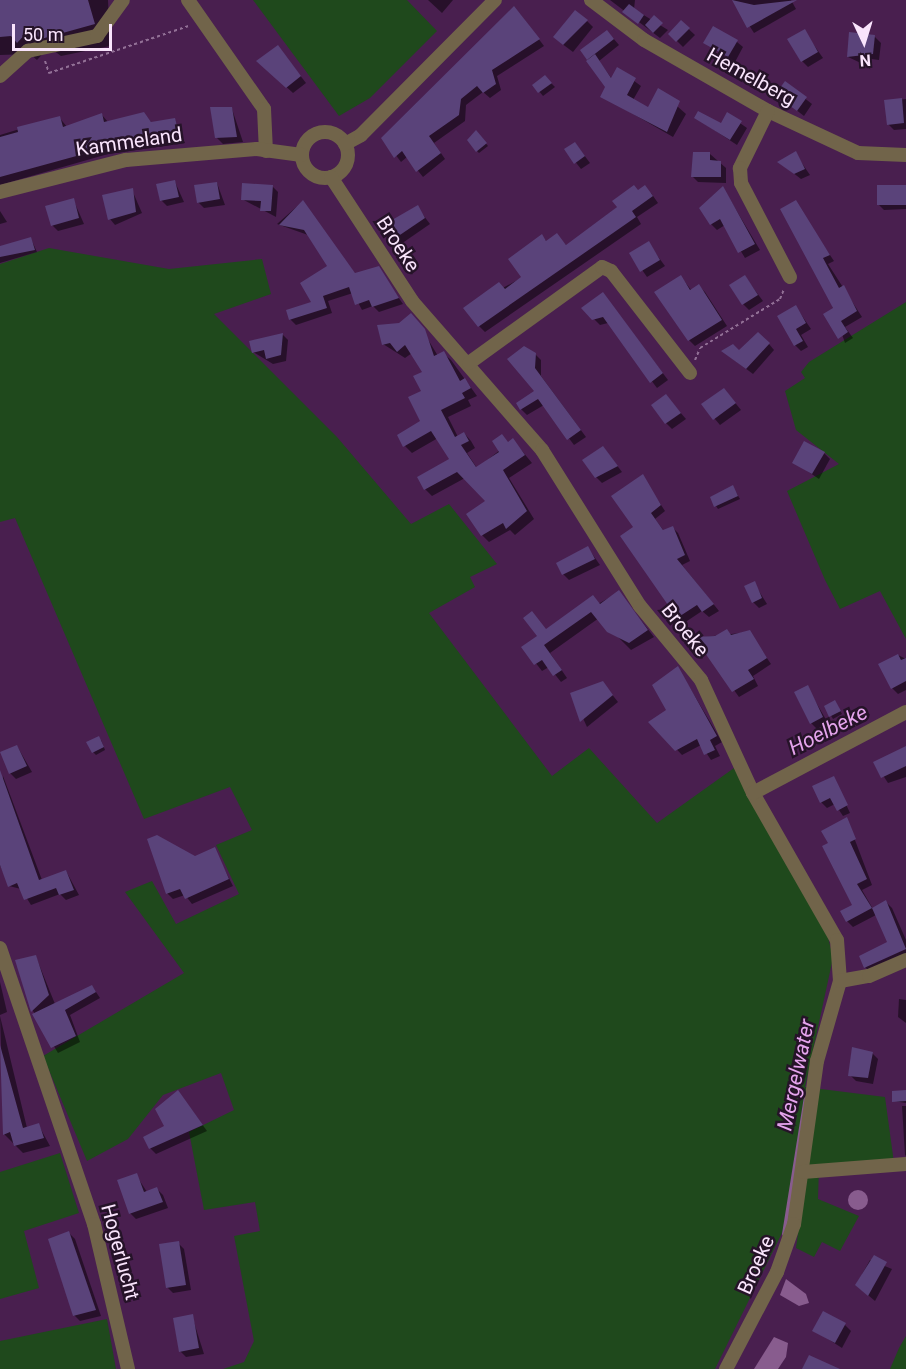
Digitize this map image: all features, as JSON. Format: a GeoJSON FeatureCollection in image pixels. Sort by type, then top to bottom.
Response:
{"type":"FeatureCollection","features":[{"type":"Feature","properties":{"kind":"street"},"geometry":{"type":"LineString","coordinates":[[0,76],[20,54],[42,51],[97,36],[114,17],[123,0]]}},
{"type":"Feature","properties":{"kind":"street"},"geometry":{"type":"LineString","coordinates":[[188,0],[264,109],[266,150]]}},
{"type":"Feature","properties":{"kind":"street"},"geometry":{"type":"LineString","coordinates":[[345,144],[361,135],[495,0]]}},
{"type":"Feature","properties":{"kind":"street","name":"Hemelberg"},"geometry":{"type":"LineString","coordinates":[[591,0],[644,40],[768,111],[858,153],[906,155]]}},
{"type":"Feature","properties":{"kind":"street"},"geometry":{"type":"LineString","coordinates":[[768,111],[740,168],[741,183],[790,277]]}},
{"type":"Feature","properties":{"kind":"street"},"geometry":{"type":"LineString","coordinates":[[321,132],[336,135],[345,144],[346,163],[332,177],[312,174],[302,154],[307,140],[321,132]]}},
{"type":"Feature","properties":{"kind":"street","name":"Kammeland"},"geometry":{"type":"LineString","coordinates":[[0,192],[126,160],[266,150],[302,154]]}},
{"type":"Feature","properties":{"kind":"street","name":"Broeke"},"geometry":{"type":"LineString","coordinates":[[332,177],[412,301],[469,363],[542,450],[640,606],[700,680],[753,793],[837,940],[840,981],[817,1061],[794,1224],[777,1272],[726,1369]]}},
{"type":"Feature","properties":{"kind":"street"},"geometry":{"type":"LineString","coordinates":[[469,363],[602,267],[611,271],[690,374]]}},
{"type":"Feature","properties":{"kind":"street"},"geometry":{"type":"LineString","coordinates":[[753,793],[906,712]]}},
{"type":"Feature","properties":{"kind":"street","name":"Hogerlucht"},"geometry":{"type":"LineString","coordinates":[[0,948],[28,1040],[68,1146],[107,1268],[128,1369]]}},
{"type":"Feature","properties":{"kind":"street"},"geometry":{"type":"LineString","coordinates":[[840,981],[869,976],[906,960]]}},
{"type":"Feature","properties":{"kind":"street"},"geometry":{"type":"LineString","coordinates":[[803,1172],[906,1164]]}},
{"type":"Feature","properties":{"kind":"path"},"geometry":{"type":"LineString","coordinates":[[42,51],[49,73],[202,20]]}},
{"type":"Feature","properties":{"kind":"path"},"geometry":{"type":"LineString","coordinates":[[700,348],[780,298]]}},
{"type":"Feature","properties":{"kind":"green space"},"geometry":{"type":"Polygon","coordinates":[[[253,0],[407,0],[437,31],[370,98],[339,116],[253,0]]]}},
{"type":"Feature","properties":{"kind":"green space"},"geometry":{"type":"Polygon","coordinates":[[[49,248],[169,269],[262,259],[271,294],[214,314],[337,437],[411,524],[449,504],[497,564],[470,577],[475,587],[429,613],[552,776],[589,748],[657,823],[734,768],[828,937],[833,958],[805,1087],[885,1097],[894,1163],[819,1167],[818,1199],[859,1216],[840,1251],[822,1242],[814,1257],[796,1248],[798,1233],[783,1231],[715,1369],[223,1369],[244,1362],[254,1341],[234,1236],[260,1231],[255,1202],[204,1210],[189,1132],[234,1110],[221,1073],[163,1095],[128,1139],[87,1161],[43,1056],[184,973],[125,892],[152,881],[176,924],[239,894],[216,845],[252,830],[230,787],[144,819],[15,518],[0,522],[0,264],[49,248]]]}},
{"type":"Feature","properties":{"kind":"green space"},"geometry":{"type":"Polygon","coordinates":[[[906,302],[906,639],[880,591],[840,609],[825,580],[787,491],[839,464],[796,430],[785,391],[805,378],[801,372],[809,362],[906,302]]]}},
{"type":"Feature","properties":{"kind":"green space"},"geometry":{"type":"Polygon","coordinates":[[[60,1153],[79,1213],[24,1231],[39,1288],[0,1299],[0,1172],[60,1153]]]}},
{"type":"Feature","properties":{"kind":"green space"},"geometry":{"type":"Polygon","coordinates":[[[107,1319],[116,1369],[0,1369],[0,1341],[107,1319]]]}},
{"type":"Feature","properties":{"kind":"green space"},"geometry":{"type":"Polygon","coordinates":[[[906,1336],[906,1369],[890,1369],[899,1348],[906,1336]]]}},
{"type":"Feature","properties":{"kind":"shaded area"},"geometry":{"type":"Polygon","coordinates":[[[858,1190],[865,1193],[868,1200],[865,1207],[858,1210],[851,1207],[848,1200],[851,1193],[858,1190]]]}},
{"type":"Feature","properties":{"kind":"shaded area"},"geometry":{"type":"Polygon","coordinates":[[[786,1279],[806,1294],[809,1303],[799,1306],[780,1295],[786,1279]]]}},
{"type":"Feature","properties":{"kind":"shaded area"},"geometry":{"type":"Polygon","coordinates":[[[774,1337],[788,1343],[786,1357],[778,1369],[754,1369],[774,1337]]]}},
{"type":"Feature","properties":{"kind":"building"},"geometry":{"type":"Polygon","coordinates":[[[0,0],[88,0],[95,24],[41,39],[30,29],[17,43],[11,36],[0,37],[0,0]]]}},
{"type":"Feature","properties":{"kind":"building"},"geometry":{"type":"Polygon","coordinates":[[[732,0],[754,5],[797,0],[747,28],[732,0]]]}},
{"type":"Feature","properties":{"kind":"building"},"geometry":{"type":"Polygon","coordinates":[[[629,4],[644,15],[638,24],[622,12],[629,4]]]}},
{"type":"Feature","properties":{"kind":"building"},"geometry":{"type":"Polygon","coordinates":[[[514,6],[540,39],[492,70],[496,84],[483,93],[477,86],[461,99],[459,115],[429,136],[441,153],[416,172],[402,151],[394,158],[381,138],[514,6]]]}},
{"type":"Feature","properties":{"kind":"building"},"geometry":{"type":"Polygon","coordinates":[[[575,10],[588,20],[563,45],[553,37],[575,10]]]}},
{"type":"Feature","properties":{"kind":"building"},"geometry":{"type":"Polygon","coordinates":[[[654,15],[663,23],[653,33],[645,25],[654,15]]]}},
{"type":"Feature","properties":{"kind":"building"},"geometry":{"type":"Polygon","coordinates":[[[681,20],[690,28],[676,42],[668,34],[681,20]]]}},
{"type":"Feature","properties":{"kind":"building"},"geometry":{"type":"Polygon","coordinates":[[[713,26],[738,40],[728,57],[703,43],[713,26]]]}},
{"type":"Feature","properties":{"kind":"building"},"geometry":{"type":"Polygon","coordinates":[[[805,29],[818,52],[801,62],[787,39],[805,29]]]}},
{"type":"Feature","properties":{"kind":"building"},"geometry":{"type":"Polygon","coordinates":[[[607,30],[614,39],[587,60],[580,50],[607,30]]]}},
{"type":"Feature","properties":{"kind":"building"},"geometry":{"type":"Polygon","coordinates":[[[849,32],[875,35],[873,54],[847,57],[849,32]]]}},
{"type":"Feature","properties":{"kind":"building"},"geometry":{"type":"Polygon","coordinates":[[[278,45],[301,76],[286,88],[256,61],[278,45]]]}},
{"type":"Feature","properties":{"kind":"building"},"geometry":{"type":"Polygon","coordinates":[[[595,54],[611,78],[617,67],[636,78],[627,95],[648,107],[658,88],[680,101],[667,132],[600,97],[605,87],[586,61],[595,54]]]}},
{"type":"Feature","properties":{"kind":"building"},"geometry":{"type":"Polygon","coordinates":[[[545,75],[552,83],[538,93],[532,85],[545,75]]]}},
{"type":"Feature","properties":{"kind":"building"},"geometry":{"type":"Polygon","coordinates":[[[785,81],[807,97],[797,111],[775,95],[785,81]]]}},
{"type":"Feature","properties":{"kind":"building"},"geometry":{"type":"Polygon","coordinates":[[[902,98],[904,123],[887,125],[884,100],[902,98]]]}},
{"type":"Feature","properties":{"kind":"building"},"geometry":{"type":"Polygon","coordinates":[[[210,107],[232,107],[237,137],[215,138],[210,107]]]}},
{"type":"Feature","properties":{"kind":"building"},"geometry":{"type":"Polygon","coordinates":[[[698,111],[721,123],[727,112],[742,121],[730,140],[694,118],[698,111]]]}},
{"type":"Feature","properties":{"kind":"building"},"geometry":{"type":"Polygon","coordinates":[[[144,112],[151,122],[175,118],[180,137],[102,149],[0,177],[0,137],[18,132],[17,127],[60,116],[63,127],[102,113],[104,122],[144,112]]]}},
{"type":"Feature","properties":{"kind":"building"},"geometry":{"type":"Polygon","coordinates":[[[476,130],[487,143],[476,152],[467,140],[476,130]]]}},
{"type":"Feature","properties":{"kind":"building"},"geometry":{"type":"Polygon","coordinates":[[[575,142],[585,156],[574,164],[564,149],[575,142]]]}},
{"type":"Feature","properties":{"kind":"building"},"geometry":{"type":"Polygon","coordinates":[[[796,151],[805,169],[794,174],[777,162],[796,151]]]}},
{"type":"Feature","properties":{"kind":"building"},"geometry":{"type":"Polygon","coordinates":[[[693,152],[710,152],[710,160],[721,161],[721,177],[691,177],[693,152]]]}},
{"type":"Feature","properties":{"kind":"building"},"geometry":{"type":"Polygon","coordinates":[[[175,180],[179,197],[160,201],[156,184],[175,180]]]}},
{"type":"Feature","properties":{"kind":"building"},"geometry":{"type":"Polygon","coordinates":[[[217,182],[220,199],[197,203],[194,185],[217,182]]]}},
{"type":"Feature","properties":{"kind":"building"},"geometry":{"type":"Polygon","coordinates":[[[242,183],[273,185],[271,211],[260,211],[261,201],[241,200],[242,183]]]}},
{"type":"Feature","properties":{"kind":"building"},"geometry":{"type":"Polygon","coordinates":[[[634,185],[638,190],[645,185],[653,196],[632,211],[636,217],[478,327],[463,308],[499,282],[505,289],[521,277],[508,259],[542,234],[546,241],[557,233],[566,245],[617,207],[612,201],[634,185]]]}},
{"type":"Feature","properties":{"kind":"building"},"geometry":{"type":"Polygon","coordinates":[[[877,185],[906,185],[906,205],[877,205],[877,185]]]}},
{"type":"Feature","properties":{"kind":"building"},"geometry":{"type":"Polygon","coordinates":[[[723,186],[755,244],[738,253],[720,219],[710,225],[699,208],[723,186]]]}},
{"type":"Feature","properties":{"kind":"building"},"geometry":{"type":"Polygon","coordinates":[[[133,188],[136,212],[108,220],[102,195],[133,188]]]}},
{"type":"Feature","properties":{"kind":"building"},"geometry":{"type":"Polygon","coordinates":[[[74,198],[79,218],[51,226],[45,206],[74,198]]]}},
{"type":"Feature","properties":{"kind":"building"},"geometry":{"type":"Polygon","coordinates":[[[303,200],[355,273],[379,266],[399,298],[372,307],[369,300],[355,305],[349,287],[323,296],[327,308],[289,320],[286,310],[311,302],[300,283],[327,266],[304,230],[279,225],[303,200]]]}},
{"type":"Feature","properties":{"kind":"building"},"geometry":{"type":"Polygon","coordinates":[[[796,200],[830,255],[823,258],[839,288],[844,285],[857,311],[841,321],[848,332],[838,339],[823,314],[833,308],[780,209],[796,200]]]}},
{"type":"Feature","properties":{"kind":"building"},"geometry":{"type":"Polygon","coordinates":[[[418,205],[425,218],[394,239],[385,224],[418,205]]]}},
{"type":"Feature","properties":{"kind":"building"},"geometry":{"type":"Polygon","coordinates":[[[31,237],[35,250],[0,257],[0,246],[31,237]]]}},
{"type":"Feature","properties":{"kind":"building"},"geometry":{"type":"Polygon","coordinates":[[[649,241],[660,260],[640,272],[629,253],[649,241]]]}},
{"type":"Feature","properties":{"kind":"building"},"geometry":{"type":"Polygon","coordinates":[[[681,275],[690,290],[699,284],[722,320],[688,341],[654,292],[681,275]]]}},
{"type":"Feature","properties":{"kind":"building"},"geometry":{"type":"Polygon","coordinates":[[[745,275],[758,295],[742,305],[729,285],[745,275]]]}},
{"type":"Feature","properties":{"kind":"building"},"geometry":{"type":"Polygon","coordinates":[[[603,292],[663,373],[650,383],[603,317],[592,320],[581,308],[603,292]]]}},
{"type":"Feature","properties":{"kind":"building"},"geometry":{"type":"Polygon","coordinates":[[[796,305],[806,323],[796,329],[803,341],[794,346],[777,316],[796,305]]]}},
{"type":"Feature","properties":{"kind":"building"},"geometry":{"type":"Polygon","coordinates":[[[411,313],[425,329],[434,356],[444,351],[460,381],[465,378],[471,388],[462,393],[465,398],[441,410],[455,437],[464,432],[469,441],[461,445],[476,467],[499,452],[492,441],[502,434],[508,442],[513,438],[525,455],[503,470],[527,511],[506,529],[503,523],[481,536],[466,514],[485,501],[457,472],[424,490],[417,477],[449,459],[431,431],[403,447],[397,435],[420,421],[408,397],[421,391],[413,376],[422,372],[405,345],[397,352],[390,343],[382,345],[377,325],[399,323],[411,313]]]}},
{"type":"Feature","properties":{"kind":"building"},"geometry":{"type":"Polygon","coordinates":[[[758,332],[770,343],[746,369],[721,351],[733,344],[739,350],[758,332]]]}},
{"type":"Feature","properties":{"kind":"building"},"geometry":{"type":"Polygon","coordinates":[[[283,333],[281,355],[266,359],[264,350],[252,353],[249,341],[283,333]]]}},
{"type":"Feature","properties":{"kind":"building"},"geometry":{"type":"Polygon","coordinates":[[[524,346],[536,353],[535,368],[581,430],[567,440],[538,399],[520,410],[516,403],[534,391],[507,359],[524,346]]]}},
{"type":"Feature","properties":{"kind":"building"},"geometry":{"type":"Polygon","coordinates":[[[724,388],[736,403],[713,420],[701,404],[724,388]]]}},
{"type":"Feature","properties":{"kind":"building"},"geometry":{"type":"Polygon","coordinates":[[[666,394],[681,413],[665,424],[651,405],[666,394]]]}},
{"type":"Feature","properties":{"kind":"building"},"geometry":{"type":"Polygon","coordinates":[[[804,441],[825,452],[812,474],[792,463],[804,441]]]}},
{"type":"Feature","properties":{"kind":"building"},"geometry":{"type":"Polygon","coordinates":[[[603,446],[618,466],[595,478],[582,460],[603,446]]]}},
{"type":"Feature","properties":{"kind":"building"},"geometry":{"type":"Polygon","coordinates":[[[643,474],[661,505],[651,513],[663,530],[673,526],[685,555],[677,559],[714,604],[702,612],[697,605],[677,618],[620,536],[633,527],[611,496],[643,474]]]}},
{"type":"Feature","properties":{"kind":"building"},"geometry":{"type":"Polygon","coordinates":[[[733,485],[738,496],[714,507],[710,497],[733,485]]]}},
{"type":"Feature","properties":{"kind":"building"},"geometry":{"type":"Polygon","coordinates":[[[588,546],[595,559],[562,575],[556,563],[588,546]]]}},
{"type":"Feature","properties":{"kind":"building"},"geometry":{"type":"Polygon","coordinates":[[[755,581],[762,598],[752,603],[744,586],[755,581]]]}},
{"type":"Feature","properties":{"kind":"building"},"geometry":{"type":"Polygon","coordinates":[[[619,590],[648,630],[629,643],[607,632],[591,612],[544,645],[562,670],[553,676],[542,660],[534,665],[521,647],[537,636],[523,618],[532,611],[546,629],[593,595],[600,604],[619,590]]]}},
{"type":"Feature","properties":{"kind":"building"},"geometry":{"type":"Polygon","coordinates":[[[727,629],[731,635],[750,630],[767,658],[748,670],[754,679],[732,692],[694,637],[715,636],[727,629]]]}},
{"type":"Feature","properties":{"kind":"building"},"geometry":{"type":"Polygon","coordinates":[[[898,654],[901,660],[906,658],[906,681],[891,689],[878,664],[898,654]]]}},
{"type":"Feature","properties":{"kind":"building"},"geometry":{"type":"Polygon","coordinates":[[[678,666],[717,736],[710,740],[715,750],[704,755],[697,739],[675,751],[648,722],[666,710],[652,685],[678,666]]]}},
{"type":"Feature","properties":{"kind":"building"},"geometry":{"type":"Polygon","coordinates":[[[603,681],[613,695],[580,722],[570,693],[603,681]]]}},
{"type":"Feature","properties":{"kind":"building"},"geometry":{"type":"Polygon","coordinates":[[[808,685],[823,717],[810,724],[794,692],[808,685]]]}},
{"type":"Feature","properties":{"kind":"building"},"geometry":{"type":"Polygon","coordinates":[[[835,700],[841,711],[829,717],[824,706],[835,700]]]}},
{"type":"Feature","properties":{"kind":"building"},"geometry":{"type":"Polygon","coordinates":[[[99,736],[104,747],[92,753],[86,742],[99,736]]]}},
{"type":"Feature","properties":{"kind":"building"},"geometry":{"type":"Polygon","coordinates":[[[17,745],[27,766],[9,774],[0,752],[17,745]]]}},
{"type":"Feature","properties":{"kind":"building"},"geometry":{"type":"Polygon","coordinates":[[[906,746],[906,766],[881,778],[873,762],[906,746]]]}},
{"type":"Feature","properties":{"kind":"building"},"geometry":{"type":"Polygon","coordinates":[[[0,770],[39,880],[66,870],[74,890],[59,895],[56,888],[24,900],[17,883],[8,887],[0,865],[0,770]]]}},
{"type":"Feature","properties":{"kind":"building"},"geometry":{"type":"Polygon","coordinates":[[[834,776],[848,805],[837,811],[830,798],[820,803],[812,786],[834,776]]]}},
{"type":"Feature","properties":{"kind":"building"},"geometry":{"type":"Polygon","coordinates":[[[847,817],[856,839],[850,842],[867,879],[857,884],[872,908],[846,922],[840,911],[852,905],[822,846],[828,843],[821,831],[847,817]]]}},
{"type":"Feature","properties":{"kind":"building"},"geometry":{"type":"Polygon","coordinates":[[[157,835],[195,856],[215,847],[229,879],[185,899],[180,889],[166,894],[147,839],[157,835]]]}},
{"type":"Feature","properties":{"kind":"building"},"geometry":{"type":"Polygon","coordinates":[[[886,900],[906,949],[864,968],[859,956],[887,942],[872,908],[886,900]]]}},
{"type":"Feature","properties":{"kind":"building"},"geometry":{"type":"Polygon","coordinates":[[[36,955],[49,995],[31,1012],[15,960],[36,955]]]}},
{"type":"Feature","properties":{"kind":"building"},"geometry":{"type":"Polygon","coordinates":[[[92,985],[96,992],[65,1010],[76,1036],[51,1048],[32,1014],[92,985]]]}},
{"type":"Feature","properties":{"kind":"building"},"geometry":{"type":"Polygon","coordinates":[[[0,1045],[23,1128],[39,1123],[44,1138],[14,1146],[10,1132],[3,1135],[0,1045]]]}},
{"type":"Feature","properties":{"kind":"building"},"geometry":{"type":"Polygon","coordinates":[[[852,1047],[873,1052],[868,1078],[848,1076],[852,1047]]]}},
{"type":"Feature","properties":{"kind":"building"},"geometry":{"type":"Polygon","coordinates":[[[178,1090],[203,1125],[149,1149],[143,1137],[164,1126],[155,1109],[178,1090]]]}},
{"type":"Feature","properties":{"kind":"building"},"geometry":{"type":"Polygon","coordinates":[[[906,1090],[906,1101],[892,1102],[892,1091],[906,1090]]]}},
{"type":"Feature","properties":{"kind":"building"},"geometry":{"type":"Polygon","coordinates":[[[137,1173],[144,1192],[157,1187],[163,1202],[129,1214],[117,1180],[137,1173]]]}},
{"type":"Feature","properties":{"kind":"building"},"geometry":{"type":"Polygon","coordinates":[[[69,1231],[96,1310],[73,1316],[48,1239],[69,1231]]]}},
{"type":"Feature","properties":{"kind":"building"},"geometry":{"type":"Polygon","coordinates":[[[179,1241],[186,1285],[166,1288],[159,1244],[179,1241]]]}},
{"type":"Feature","properties":{"kind":"building"},"geometry":{"type":"Polygon","coordinates":[[[874,1255],[887,1262],[868,1296],[855,1285],[874,1255]]]}},
{"type":"Feature","properties":{"kind":"building"},"geometry":{"type":"Polygon","coordinates":[[[823,1311],[846,1323],[835,1343],[812,1331],[823,1311]]]}},
{"type":"Feature","properties":{"kind":"building"},"geometry":{"type":"Polygon","coordinates":[[[193,1314],[199,1348],[179,1352],[173,1318],[193,1314]]]}},
{"type":"Feature","properties":{"kind":"building"},"geometry":{"type":"Polygon","coordinates":[[[809,1355],[840,1369],[802,1369],[809,1355]]]}},
{"type":"Feature","properties":{"kind":"waterway","name":"Mergelwater"},"geometry":{"type":"LineString","coordinates":[[784,1234],[806,1096]]}},
{"type":"Feature","properties":{"kind":"water label","name":"Hoelbeke"},"geometry":{"type":"Point","coordinates":[828,730]}}]}
